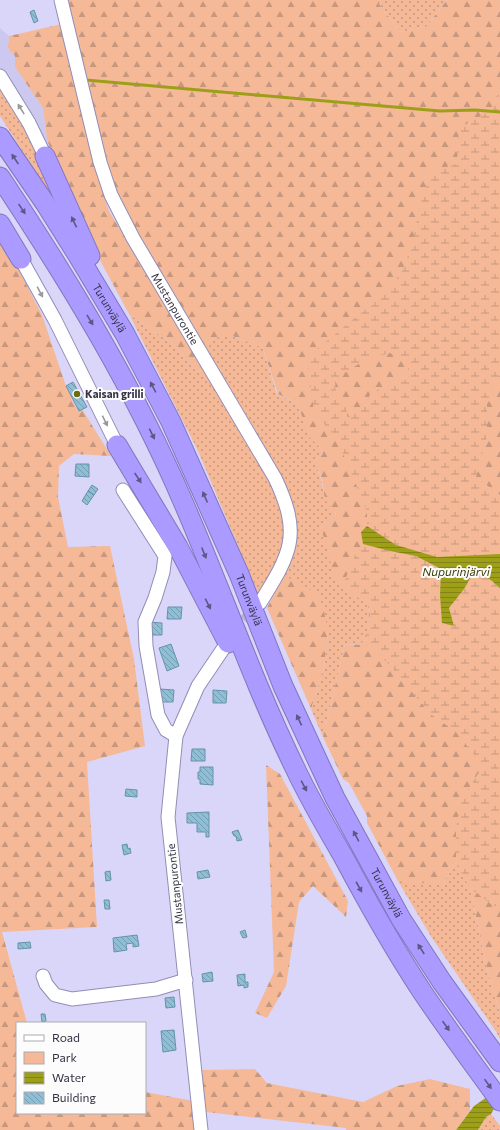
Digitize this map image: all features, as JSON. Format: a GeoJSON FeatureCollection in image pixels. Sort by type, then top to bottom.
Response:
{"type":"FeatureCollection","features":[{"type":"Feature","properties":{"kind":"highway","name":"Turunväylä"},"geometry":{"type":"LineString","coordinates":[[0,137],[45,203],[125,334],[171,422],[239,574],[283,686],[335,798],[401,919],[442,982],[497,1058]]}},
{"type":"Feature","properties":{"kind":"highway"},"geometry":{"type":"LineString","coordinates":[[45,156],[125,334]]}},
{"type":"Feature","properties":{"kind":"highway","name":"Turunväylä"},"geometry":{"type":"LineString","coordinates":[[0,177],[92,324],[151,432],[184,504],[254,678],[294,768],[384,931],[424,994],[500,1101]]}},
{"type":"Feature","properties":{"kind":"highway"},"geometry":{"type":"LineString","coordinates":[[0,224],[21,259]]}},
{"type":"Feature","properties":{"kind":"highway"},"geometry":{"type":"LineString","coordinates":[[117,445],[178,547],[218,623],[245,679],[294,768]]}},
{"type":"Feature","properties":{"kind":"street","name":"Mustanpurontie"},"geometry":{"type":"LineString","coordinates":[[61,0],[100,162],[111,195],[133,238],[271,471],[284,498],[289,514],[291,535],[286,557],[280,571],[260,603]]}},
{"type":"Feature","properties":{"kind":"street"},"geometry":{"type":"LineString","coordinates":[[0,76],[30,123],[45,156]]}},
{"type":"Feature","properties":{"kind":"street"},"geometry":{"type":"LineString","coordinates":[[21,259],[55,320],[117,445]]}},
{"type":"Feature","properties":{"kind":"street"},"geometry":{"type":"LineString","coordinates":[[123,490],[165,556],[163,572],[156,598],[145,622],[146,646],[158,715],[166,730],[176,736]]}},
{"type":"Feature","properties":{"kind":"street","name":"Mustanpurontie"},"geometry":{"type":"LineString","coordinates":[[201,1130],[168,817],[176,736],[198,686],[223,649]]}},
{"type":"Feature","properties":{"kind":"street"},"geometry":{"type":"LineString","coordinates":[[43,976],[46,984],[55,995],[72,999],[156,989],[186,980]]}},
{"type":"Feature","properties":{"kind":"shaded area"},"geometry":{"type":"Polygon","coordinates":[[[0,28],[9,36],[8,48],[16,56],[15,67],[43,108],[47,139],[52,154],[0,88],[0,28]]]}},
{"type":"Feature","properties":{"kind":"green space"},"geometry":{"type":"Polygon","coordinates":[[[68,0],[380,0],[379,4],[400,32],[426,27],[447,0],[500,0],[500,1013],[488,972],[470,888],[456,863],[443,883],[399,883],[367,823],[367,816],[349,783],[343,779],[323,737],[345,644],[361,645],[366,635],[369,614],[367,603],[342,587],[334,579],[321,528],[333,519],[336,513],[325,499],[322,479],[314,462],[323,454],[319,446],[309,437],[298,404],[278,394],[262,346],[253,345],[233,336],[219,336],[204,345],[124,209],[114,188],[102,152],[68,0]]]}},
{"type":"Feature","properties":{"kind":"green space"},"geometry":{"type":"Polygon","coordinates":[[[380,0],[447,0],[426,27],[400,32],[379,4],[380,0]]]}},
{"type":"Feature","properties":{"kind":"green space"},"geometry":{"type":"Polygon","coordinates":[[[62,24],[99,180],[109,211],[205,372],[196,371],[174,345],[129,314],[102,264],[52,154],[47,139],[43,108],[15,67],[15,56],[8,48],[9,36],[62,24]]]}},
{"type":"Feature","properties":{"kind":"green space"},"geometry":{"type":"Polygon","coordinates":[[[500,87],[500,376],[495,379],[487,403],[487,436],[476,477],[500,495],[500,908],[491,904],[470,888],[456,863],[456,827],[462,799],[483,766],[455,731],[430,714],[393,669],[372,647],[366,636],[370,614],[367,603],[342,587],[357,551],[363,544],[361,532],[367,526],[367,511],[337,439],[314,412],[307,357],[367,308],[401,274],[413,242],[419,207],[432,171],[457,164],[459,128],[492,110],[500,87]],[[390,353],[365,360],[335,379],[336,398],[346,408],[348,419],[354,408],[362,408],[371,393],[398,380],[409,380],[409,374],[405,363],[390,353]]]}},
{"type":"Feature","properties":{"kind":"green space"},"geometry":{"type":"Polygon","coordinates":[[[0,88],[29,133],[66,218],[0,116],[0,88]]]}},
{"type":"Feature","properties":{"kind":"green space"},"geometry":{"type":"Polygon","coordinates":[[[0,233],[42,315],[66,386],[72,397],[71,398],[78,411],[82,409],[111,456],[74,454],[59,466],[58,497],[68,547],[110,546],[134,659],[145,746],[87,762],[97,927],[2,932],[27,1022],[16,1022],[16,1114],[146,1114],[146,1092],[199,1102],[201,1130],[0,1130],[0,233]]]}},
{"type":"Feature","properties":{"kind":"green space"},"geometry":{"type":"Polygon","coordinates":[[[129,314],[174,345],[196,371],[205,372],[276,493],[283,515],[284,536],[277,562],[269,578],[258,593],[198,451],[129,314]]]}},
{"type":"Feature","properties":{"kind":"green space"},"geometry":{"type":"Polygon","coordinates":[[[219,336],[233,336],[253,345],[262,346],[277,394],[298,404],[309,436],[319,446],[323,454],[314,462],[320,474],[324,494],[336,513],[333,519],[321,528],[342,587],[367,603],[369,619],[366,635],[361,645],[345,644],[323,737],[311,709],[324,667],[328,632],[280,581],[292,503],[277,468],[204,345],[219,336]]]}},
{"type":"Feature","properties":{"kind":"green space"},"geometry":{"type":"Polygon","coordinates":[[[286,577],[300,583],[318,595],[323,606],[328,632],[324,667],[311,709],[267,608],[280,581],[286,577]]]}},
{"type":"Feature","properties":{"kind":"green space"},"geometry":{"type":"Polygon","coordinates":[[[266,765],[280,774],[348,901],[346,917],[313,886],[299,902],[286,986],[267,1018],[255,1013],[274,972],[266,765]]]}},
{"type":"Feature","properties":{"kind":"green space"},"geometry":{"type":"Polygon","coordinates":[[[456,863],[470,888],[488,972],[500,1013],[500,1039],[432,938],[399,883],[443,883],[456,863]]]}},
{"type":"Feature","properties":{"kind":"green space"},"geometry":{"type":"Polygon","coordinates":[[[255,1069],[267,1083],[363,1102],[397,1086],[430,1079],[470,1089],[470,1111],[456,1130],[346,1130],[346,1128],[206,1112],[202,1070],[255,1069]]]}},
{"type":"Feature","properties":{"kind":"green space"},"geometry":{"type":"Polygon","coordinates":[[[491,1114],[500,1126],[500,1130],[478,1130],[486,1117],[491,1114]]]}},
{"type":"Feature","properties":{"kind":"water","name":"Nupurinjärvi"},"geometry":{"type":"Polygon","coordinates":[[[367,526],[396,545],[437,557],[500,554],[500,588],[475,570],[464,589],[449,608],[454,626],[442,623],[440,595],[441,569],[416,556],[363,544],[361,532],[367,526]]]}},
{"type":"Feature","properties":{"kind":"water"},"geometry":{"type":"Polygon","coordinates":[[[500,1088],[495,1107],[491,1114],[486,1117],[478,1130],[456,1130],[474,1106],[500,1088]]]}},
{"type":"Feature","properties":{"kind":"building"},"geometry":{"type":"Polygon","coordinates":[[[34,10],[38,21],[34,23],[30,12],[34,10]]]}},
{"type":"Feature","properties":{"kind":"building"},"geometry":{"type":"Polygon","coordinates":[[[73,382],[87,407],[79,411],[66,386],[73,382]]]}},
{"type":"Feature","properties":{"kind":"building"},"geometry":{"type":"Polygon","coordinates":[[[76,464],[89,464],[89,477],[75,476],[76,464]]]}},
{"type":"Feature","properties":{"kind":"building"},"geometry":{"type":"Polygon","coordinates":[[[92,485],[98,489],[94,495],[88,491],[92,485]]]}},
{"type":"Feature","properties":{"kind":"building"},"geometry":{"type":"Polygon","coordinates":[[[88,491],[94,495],[87,505],[82,501],[88,491]]]}},
{"type":"Feature","properties":{"kind":"building"},"geometry":{"type":"Polygon","coordinates":[[[168,607],[182,607],[181,619],[167,619],[168,607]]]}},
{"type":"Feature","properties":{"kind":"building"},"geometry":{"type":"Polygon","coordinates":[[[148,622],[162,623],[162,635],[148,635],[148,622]]]}},
{"type":"Feature","properties":{"kind":"building"},"geometry":{"type":"Polygon","coordinates":[[[171,644],[179,666],[167,671],[159,648],[171,644]]]}},
{"type":"Feature","properties":{"kind":"building"},"geometry":{"type":"Polygon","coordinates":[[[160,689],[174,690],[173,702],[160,702],[160,689]]]}},
{"type":"Feature","properties":{"kind":"building"},"geometry":{"type":"Polygon","coordinates":[[[213,690],[227,691],[226,703],[213,703],[213,690]]]}},
{"type":"Feature","properties":{"kind":"building"},"geometry":{"type":"Polygon","coordinates":[[[192,749],[205,749],[205,761],[191,761],[192,749]]]}},
{"type":"Feature","properties":{"kind":"building"},"geometry":{"type":"Polygon","coordinates":[[[200,767],[213,767],[213,785],[200,784],[198,772],[200,772],[200,767]]]}},
{"type":"Feature","properties":{"kind":"building"},"geometry":{"type":"Polygon","coordinates":[[[126,789],[137,790],[137,797],[125,796],[126,789]]]}},
{"type":"Feature","properties":{"kind":"building"},"geometry":{"type":"Polygon","coordinates":[[[209,812],[209,837],[206,837],[206,832],[197,832],[197,823],[187,823],[187,813],[209,812]]]}},
{"type":"Feature","properties":{"kind":"building"},"geometry":{"type":"Polygon","coordinates":[[[238,830],[242,840],[237,841],[236,836],[234,836],[232,832],[238,830]]]}},
{"type":"Feature","properties":{"kind":"building"},"geometry":{"type":"Polygon","coordinates":[[[127,844],[131,853],[124,855],[122,845],[127,844]]]}},
{"type":"Feature","properties":{"kind":"building"},"geometry":{"type":"Polygon","coordinates":[[[208,870],[210,877],[198,879],[197,872],[208,870]]]}},
{"type":"Feature","properties":{"kind":"building"},"geometry":{"type":"Polygon","coordinates":[[[110,871],[111,880],[106,881],[105,872],[110,871]]]}},
{"type":"Feature","properties":{"kind":"building"},"geometry":{"type":"Polygon","coordinates":[[[104,900],[109,900],[110,909],[105,909],[104,900]]]}},
{"type":"Feature","properties":{"kind":"building"},"geometry":{"type":"Polygon","coordinates":[[[245,930],[247,937],[243,938],[240,932],[245,930]]]}},
{"type":"Feature","properties":{"kind":"building"},"geometry":{"type":"Polygon","coordinates":[[[137,935],[139,946],[133,947],[133,943],[126,944],[127,950],[114,952],[113,938],[137,935]]]}},
{"type":"Feature","properties":{"kind":"building"},"geometry":{"type":"Polygon","coordinates":[[[30,942],[31,948],[18,949],[18,943],[30,942]]]}},
{"type":"Feature","properties":{"kind":"building"},"geometry":{"type":"Polygon","coordinates":[[[212,972],[213,981],[203,982],[202,974],[212,972]]]}},
{"type":"Feature","properties":{"kind":"building"},"geometry":{"type":"Polygon","coordinates":[[[245,974],[245,982],[248,982],[248,987],[244,988],[244,985],[238,986],[237,975],[245,974]]]}},
{"type":"Feature","properties":{"kind":"building"},"geometry":{"type":"Polygon","coordinates":[[[174,997],[175,1007],[166,1008],[165,998],[174,997]]]}},
{"type":"Feature","properties":{"kind":"building"},"geometry":{"type":"Polygon","coordinates":[[[41,1014],[45,1014],[46,1021],[42,1022],[41,1014]]]}},
{"type":"Feature","properties":{"kind":"building"},"geometry":{"type":"Polygon","coordinates":[[[174,1030],[176,1050],[163,1052],[161,1031],[174,1030]]]}},
{"type":"Feature","properties":{"kind":"waterway"},"geometry":{"type":"LineString","coordinates":[[86,80],[440,111],[475,110],[500,112]]}},
{"type":"Feature","properties":{"kind":"tunnel"},"geometry":{"type":"LineString","coordinates":[[233,636],[258,605]]}},
{"type":"Feature","properties":{"kind":"place","name":"Kaisan grilli"},"geometry":{"type":"Point","coordinates":[77,394]}}]}
